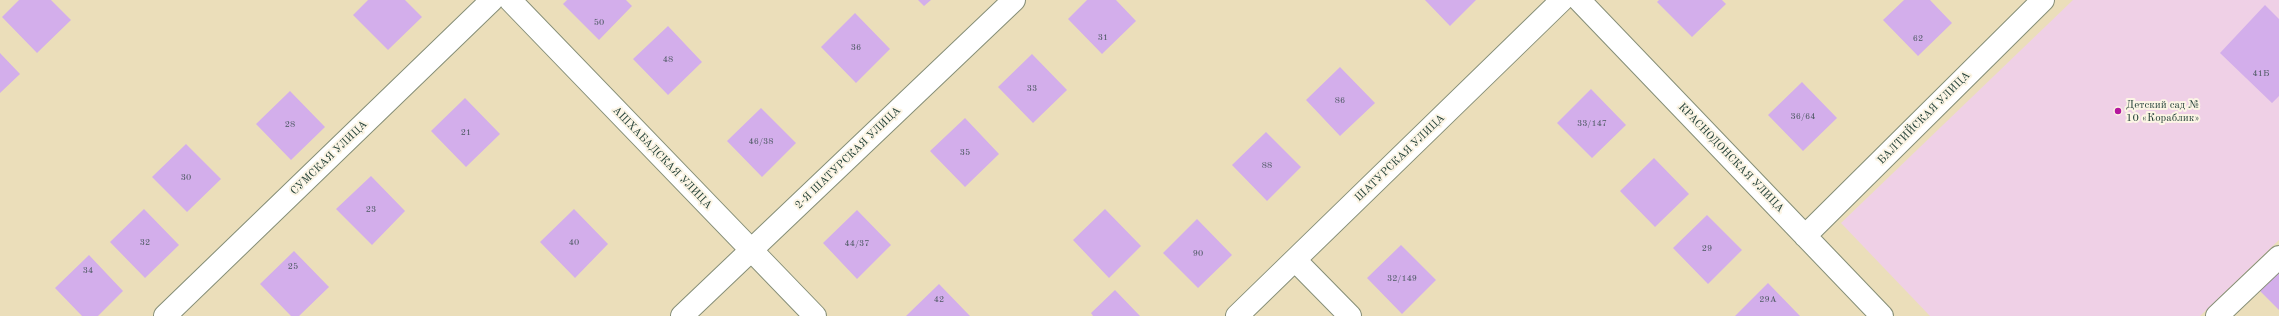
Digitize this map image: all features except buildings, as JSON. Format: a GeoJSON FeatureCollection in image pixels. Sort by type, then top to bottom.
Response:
{"type":"FeatureCollection","features":[{"type":"Feature","properties":{"kind":"street","name":"СУМСКАЯ УЛИЦА"},"geometry":{"type":"LineString","coordinates":[[166,316],[492,0]]}},
{"type":"Feature","properties":{"kind":"street","name":"АШХАБАДСКАЯ УЛИЦА"},"geometry":{"type":"LineString","coordinates":[[510,0],[815,316]]}},
{"type":"Feature","properties":{"kind":"street","name":"2-Я ШАТУРСКАЯ УЛИЦА"},"geometry":{"type":"LineString","coordinates":[[682,316],[1014,0]]}},
{"type":"Feature","properties":{"kind":"street","name":"ШАТУРСКАЯ УЛИЦА"},"geometry":{"type":"LineString","coordinates":[[1237,316],[1562,0]]}},
{"type":"Feature","properties":{"kind":"street","name":"КРАСНОДОНСКАЯ УЛИЦА"},"geometry":{"type":"LineString","coordinates":[[1579,0],[1882,316]]}},
{"type":"Feature","properties":{"kind":"street","name":"БАЛТИЙСКАЯ УЛИЦА"},"geometry":{"type":"LineString","coordinates":[[1805,236],[2043,0]]}},
{"type":"Feature","properties":{"kind":"street"},"geometry":{"type":"LineString","coordinates":[[2217,316],[2279,257]]}},
{"type":"Feature","properties":{"kind":"street"},"geometry":{"type":"LineString","coordinates":[[1295,260],[1350,316]]}},
{"type":"Feature","properties":{"kind":"shaded area","name":"Детский сад № 10 «Кораблик»"},"geometry":{"type":"Polygon","coordinates":[[[2073,0],[2279,0],[2279,240],[2200,316],[1930,316],[1841,223],[2073,0]]]}},
{"type":"Feature","properties":{"kind":"place","name":"Детский сад № 10 «Кораблик»"},"geometry":{"type":"Point","coordinates":[2118,111]}}]}
